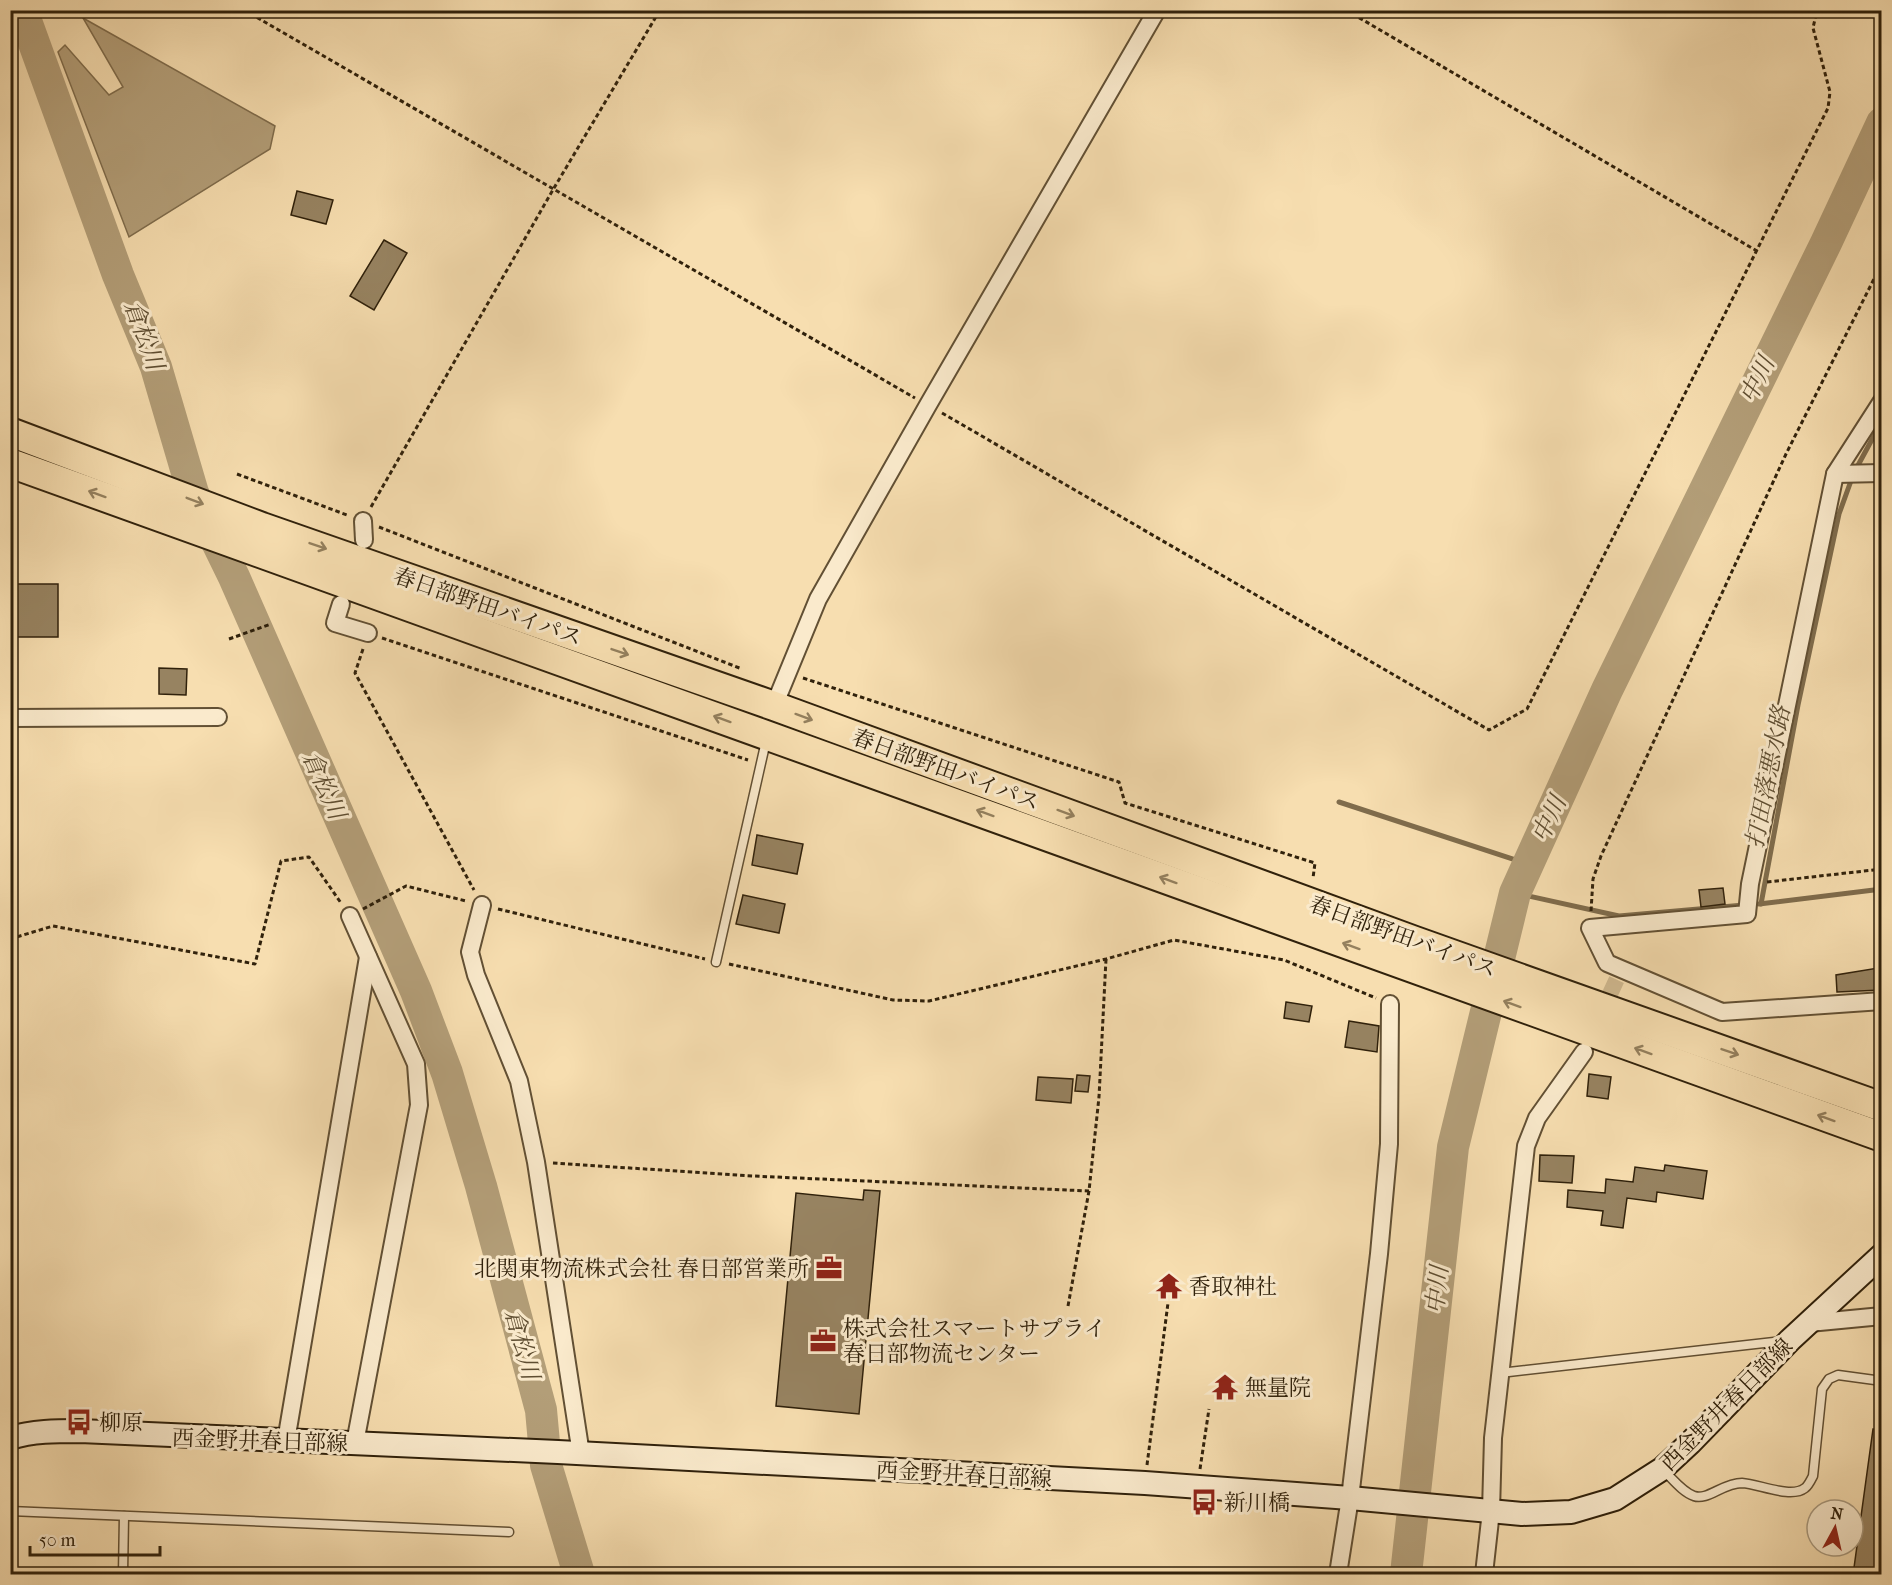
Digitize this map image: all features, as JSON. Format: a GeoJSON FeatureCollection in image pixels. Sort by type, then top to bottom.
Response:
{"type":"FeatureCollection","features":[{"type":"Feature","properties":{"kind":"highway","name":"春日部野田バイパス"},"geometry":{"type":"LineString","coordinates":[[10,432],[262,527],[774,706],[1411,953]]}},
{"type":"Feature","properties":{"kind":"highway","name":"春日部野田バイパス"},"geometry":{"type":"LineString","coordinates":[[10,463],[768,735],[1411,953],[1571,1011],[1881,1137]]}},
{"type":"Feature","properties":{"kind":"highway","name":"春日部野田バイパス"},"geometry":{"type":"LineString","coordinates":[[1571,1011],[1881,1107]]}},
{"type":"Feature","properties":{"kind":"main road","name":"西金野井春日部線"},"geometry":{"type":"LineString","coordinates":[[1484,1511],[1531,1514],[1571,1512],[1615,1499],[1662,1469],[1790,1340],[1881,1255]]}},
{"type":"Feature","properties":{"kind":"main road","name":"西金野井春日部線"},"geometry":{"type":"LineString","coordinates":[[10,1438],[52,1431],[558,1452],[1144,1483],[1360,1499]]}},
{"type":"Feature","properties":{"kind":"main road"},"geometry":{"type":"LineString","coordinates":[[1360,1499],[1484,1511]]}},
{"type":"Feature","properties":{"kind":"street"},"geometry":{"type":"LineString","coordinates":[[774,706],[818,599],[1157,10]]}},
{"type":"Feature","properties":{"kind":"street"},"geometry":{"type":"LineString","coordinates":[[1881,401],[1835,474],[1750,884],[1747,914],[1590,928],[1607,963],[1722,1012],[1881,1001]]}},
{"type":"Feature","properties":{"kind":"street"},"geometry":{"type":"LineString","coordinates":[[1835,474],[1881,473]]}},
{"type":"Feature","properties":{"kind":"street"},"geometry":{"type":"LineString","coordinates":[[363,521],[364,540]]}},
{"type":"Feature","properties":{"kind":"street"},"geometry":{"type":"LineString","coordinates":[[341,603],[335,623],[368,633]]}},
{"type":"Feature","properties":{"kind":"street"},"geometry":{"type":"LineString","coordinates":[[10,718],[218,717]]}},
{"type":"Feature","properties":{"kind":"street"},"geometry":{"type":"LineString","coordinates":[[482,904],[470,952],[476,975],[519,1081],[536,1162],[581,1454]]}},
{"type":"Feature","properties":{"kind":"street"},"geometry":{"type":"LineString","coordinates":[[350,916],[416,1064],[419,1105],[356,1443]]}},
{"type":"Feature","properties":{"kind":"street"},"geometry":{"type":"LineString","coordinates":[[286,1441],[368,957]]}},
{"type":"Feature","properties":{"kind":"street"},"geometry":{"type":"LineString","coordinates":[[1338,1575],[1360,1499],[1389,1144],[1390,1004]]}},
{"type":"Feature","properties":{"kind":"street"},"geometry":{"type":"LineString","coordinates":[[1484,1575],[1484,1511],[1526,1146],[1537,1118],[1584,1052]]}},
{"type":"Feature","properties":{"kind":"street"},"geometry":{"type":"LineString","coordinates":[[1809,1323],[1881,1316]]}},
{"type":"Feature","properties":{"kind":"lane"},"geometry":{"type":"LineString","coordinates":[[716,962],[768,735]]}},
{"type":"Feature","properties":{"kind":"lane"},"geometry":{"type":"LineString","coordinates":[[1500,1373],[1790,1340]]}},
{"type":"Feature","properties":{"kind":"lane"},"geometry":{"type":"LineString","coordinates":[[1662,1469],[1695,1497],[1707,1497],[1717,1489],[1729,1484],[1743,1483],[1794,1493],[1806,1488],[1813,1476],[1822,1389],[1829,1379],[1838,1375],[1881,1381]]}},
{"type":"Feature","properties":{"kind":"lane"},"geometry":{"type":"LineString","coordinates":[[10,1511],[509,1532]]}},
{"type":"Feature","properties":{"kind":"lane"},"geometry":{"type":"LineString","coordinates":[[123,1575],[124,1516]]}},
{"type":"Feature","properties":{"kind":"path"},"geometry":{"type":"LineString","coordinates":[[244,10],[1489,730],[1527,709],[1828,108],[1830,92],[1813,28],[1817,10]]}},
{"type":"Feature","properties":{"kind":"path"},"geometry":{"type":"LineString","coordinates":[[363,521],[554,188],[660,10]]}},
{"type":"Feature","properties":{"kind":"path"},"geometry":{"type":"LineString","coordinates":[[1346,10],[1757,251]]}},
{"type":"Feature","properties":{"kind":"path"},"geometry":{"type":"LineString","coordinates":[[1590,928],[1593,879],[1601,856],[1786,454],[1881,263]]}},
{"type":"Feature","properties":{"kind":"path"},"geometry":{"type":"LineString","coordinates":[[237,474],[750,672]]}},
{"type":"Feature","properties":{"kind":"path"},"geometry":{"type":"LineString","coordinates":[[228,639],[271,624]]}},
{"type":"Feature","properties":{"kind":"path"},"geometry":{"type":"LineString","coordinates":[[482,904],[356,673],[368,633],[761,764]]}},
{"type":"Feature","properties":{"kind":"path"},"geometry":{"type":"LineString","coordinates":[[788,673],[1119,782],[1125,803],[1315,863],[1313,878]]}},
{"type":"Feature","properties":{"kind":"path"},"geometry":{"type":"LineString","coordinates":[[10,939],[53,926],[255,964],[281,861],[309,857],[350,916],[406,886],[716,962],[893,1000],[929,1001],[1106,959],[1174,940],[1284,960],[1390,1004]]}},
{"type":"Feature","properties":{"kind":"path"},"geometry":{"type":"LineString","coordinates":[[1750,884],[1881,869]]}},
{"type":"Feature","properties":{"kind":"path"},"geometry":{"type":"LineString","coordinates":[[1068,1306],[1089,1191],[1099,1097],[1106,959]]}},
{"type":"Feature","properties":{"kind":"path"},"geometry":{"type":"LineString","coordinates":[[536,1162],[753,1176],[1089,1191]]}},
{"type":"Feature","properties":{"kind":"path"},"geometry":{"type":"LineString","coordinates":[[1144,1483],[1168,1303]]}},
{"type":"Feature","properties":{"kind":"path"},"geometry":{"type":"LineString","coordinates":[[1197,1487],[1209,1409]]}},
{"type":"Feature","properties":{"kind":"shaded area"},"geometry":{"type":"Polygon","coordinates":[[[83,18],[275,126],[270,149],[129,237],[58,52],[65,45],[109,95],[123,87],[83,18]]]}},
{"type":"Feature","properties":{"kind":"building"},"geometry":{"type":"Polygon","coordinates":[[[297,191],[333,200],[326,224],[291,215],[297,191]]]}},
{"type":"Feature","properties":{"kind":"building"},"geometry":{"type":"Polygon","coordinates":[[[384,240],[407,253],[374,310],[350,296],[384,240]]]}},
{"type":"Feature","properties":{"kind":"building"},"geometry":{"type":"Polygon","coordinates":[[[10,584],[58,584],[58,637],[10,637],[10,584]]]}},
{"type":"Feature","properties":{"kind":"building"},"geometry":{"type":"Polygon","coordinates":[[[159,668],[187,669],[186,695],[159,694],[159,668]]]}},
{"type":"Feature","properties":{"kind":"building"},"geometry":{"type":"Polygon","coordinates":[[[757,835],[803,844],[797,874],[752,865],[757,835]]]}},
{"type":"Feature","properties":{"kind":"building"},"geometry":{"type":"Polygon","coordinates":[[[1723,888],[1725,904],[1701,907],[1699,890],[1723,888]]]}},
{"type":"Feature","properties":{"kind":"building"},"geometry":{"type":"Polygon","coordinates":[[[743,895],[785,904],[779,933],[736,924],[743,895]]]}},
{"type":"Feature","properties":{"kind":"building"},"geometry":{"type":"Polygon","coordinates":[[[1878,968],[1881,990],[1837,992],[1836,975],[1878,968]]]}},
{"type":"Feature","properties":{"kind":"building"},"geometry":{"type":"Polygon","coordinates":[[[1286,1002],[1312,1006],[1309,1022],[1284,1018],[1286,1002]]]}},
{"type":"Feature","properties":{"kind":"building"},"geometry":{"type":"Polygon","coordinates":[[[1349,1021],[1379,1026],[1377,1052],[1345,1047],[1349,1021]]]}},
{"type":"Feature","properties":{"kind":"building"},"geometry":{"type":"Polygon","coordinates":[[[1589,1074],[1611,1077],[1608,1099],[1587,1096],[1589,1074]]]}},
{"type":"Feature","properties":{"kind":"building"},"geometry":{"type":"Polygon","coordinates":[[[1077,1075],[1090,1076],[1088,1092],[1075,1091],[1077,1075]]]}},
{"type":"Feature","properties":{"kind":"building"},"geometry":{"type":"Polygon","coordinates":[[[1038,1077],[1073,1079],[1071,1103],[1036,1100],[1038,1077]]]}},
{"type":"Feature","properties":{"kind":"building"},"geometry":{"type":"Polygon","coordinates":[[[1540,1155],[1574,1156],[1572,1183],[1539,1181],[1540,1155]]]}},
{"type":"Feature","properties":{"kind":"building"},"geometry":{"type":"Polygon","coordinates":[[[1665,1165],[1707,1171],[1703,1199],[1657,1192],[1656,1202],[1627,1198],[1623,1228],[1601,1225],[1603,1211],[1567,1207],[1568,1190],[1605,1193],[1606,1179],[1633,1182],[1635,1167],[1664,1171],[1665,1165]]]}},
{"type":"Feature","properties":{"kind":"building"},"geometry":{"type":"Polygon","coordinates":[[[864,1190],[880,1191],[859,1414],[776,1406],[796,1193],[863,1200],[864,1190]]]}},
{"type":"Feature","properties":{"kind":"building"},"geometry":{"type":"Polygon","coordinates":[[[1873,1429],[1881,1430],[1881,1575],[1853,1575],[1855,1558],[1865,1558],[1864,1498],[1873,1429]]]}},
{"type":"Feature","properties":{"kind":"waterway","name":"倉松川"},"geometry":{"type":"LineString","coordinates":[[22,10],[118,275],[156,367],[193,493],[234,577],[416,991],[447,1073],[481,1186],[541,1410],[546,1465],[579,1574]]}},
{"type":"Feature","properties":{"kind":"waterway","name":"中川"},"geometry":{"type":"LineString","coordinates":[[1406,1574],[1453,1147],[1515,893],[1607,690],[1826,243],[1882,123]]}},
{"type":"Feature","properties":{"kind":"waterway","name":"打田落悪水路"},"geometry":{"type":"LineString","coordinates":[[1856,469],[1882,421]]}},
{"type":"Feature","properties":{"kind":"waterway","name":"打田落悪水路"},"geometry":{"type":"LineString","coordinates":[[1761,904],[1798,705],[1839,514],[1852,478]]}},
{"type":"Feature","properties":{"kind":"waterway"},"geometry":{"type":"LineString","coordinates":[[1339,802],[1528,864]]}},
{"type":"Feature","properties":{"kind":"waterway"},"geometry":{"type":"LineString","coordinates":[[1759,904],[1882,889]]}},
{"type":"Feature","properties":{"kind":"waterway","name":"打田落悪水路"},"geometry":{"type":"LineString","coordinates":[[1515,893],[1619,916],[1744,905]]}},
{"type":"Feature","properties":{"kind":"tunnel"},"geometry":{"type":"LineString","coordinates":[[1600,1016],[1621,970]]}},
{"type":"Feature","properties":{"kind":"place","name":"北関東物流株式会社 春日部営業所"},"geometry":{"type":"Point","coordinates":[829,1268]}},
{"type":"Feature","properties":{"kind":"place","name":"香取神社"},"geometry":{"type":"Point","coordinates":[1169,1286]}},
{"type":"Feature","properties":{"kind":"place","name":"株式会社スマートサプライ 春日部物流センター"},"geometry":{"type":"Point","coordinates":[823,1341]}},
{"type":"Feature","properties":{"kind":"place","name":"無量院"},"geometry":{"type":"Point","coordinates":[1225,1387]}},
{"type":"Feature","properties":{"kind":"place","name":"柳原"},"geometry":{"type":"Point","coordinates":[79,1422]}},
{"type":"Feature","properties":{"kind":"place","name":"新川橋"},"geometry":{"type":"Point","coordinates":[1204,1502]}}]}
